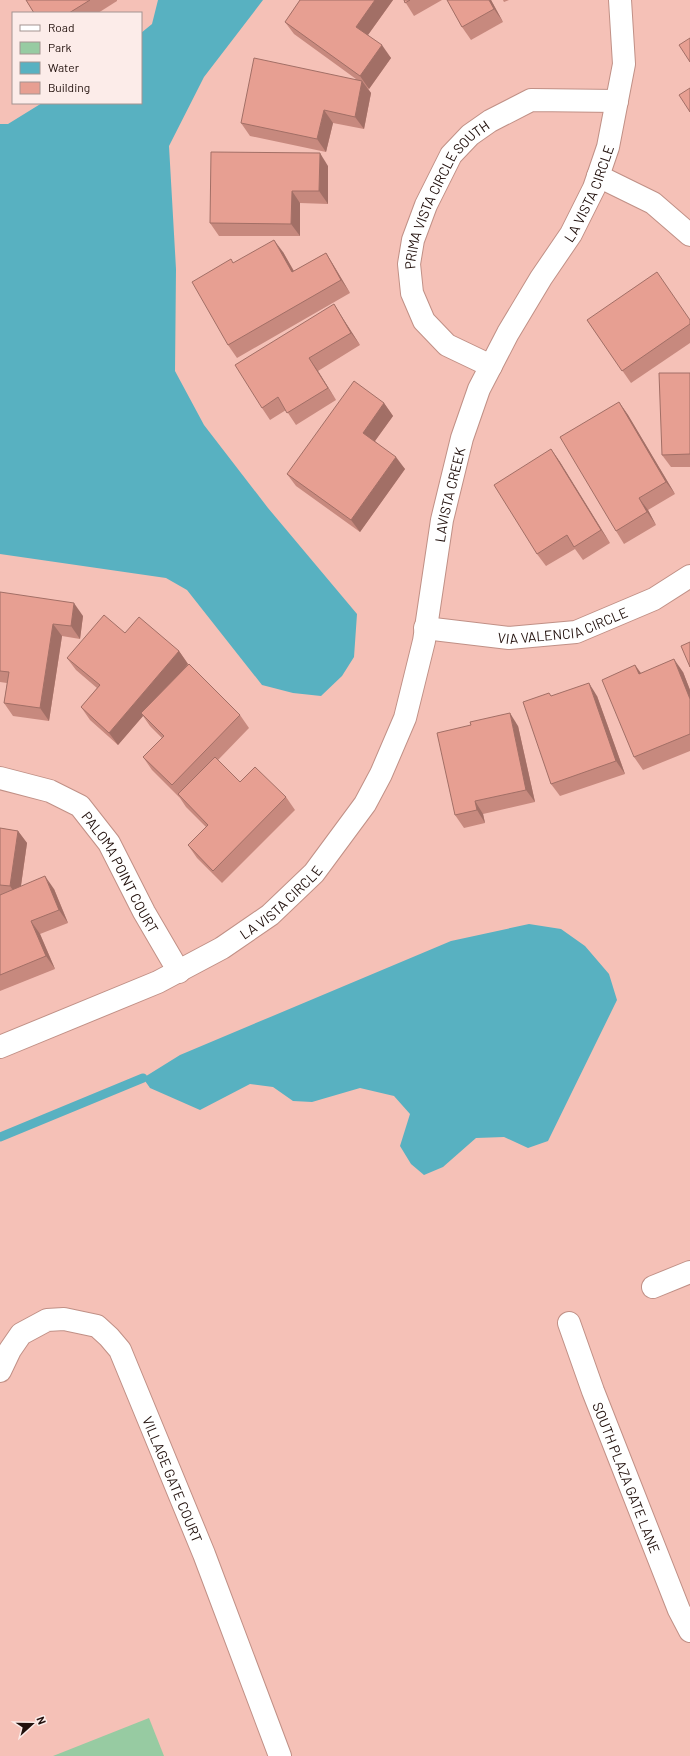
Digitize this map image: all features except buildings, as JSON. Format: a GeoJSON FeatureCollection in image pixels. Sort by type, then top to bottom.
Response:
{"type":"FeatureCollection","features":[{"type":"Feature","properties":{"kind":"street","name":"LA VISTA CIRCLE"},"geometry":{"type":"LineString","coordinates":[[491,366],[508,333],[541,278],[571,234],[598,176],[608,147],[624,64],[620,0]]}},
{"type":"Feature","properties":{"kind":"street","name":"PRIMA VISTA CIRCLE SOUTH"},"geometry":{"type":"LineString","coordinates":[[491,366],[446,345],[424,321],[412,293],[409,264],[413,240],[426,205],[451,155],[470,135],[490,121],[531,100],[617,101]]}},
{"type":"Feature","properties":{"kind":"street"},"geometry":{"type":"LineString","coordinates":[[598,176],[653,203],[690,235]]}},
{"type":"Feature","properties":{"kind":"street","name":"LAVISTA CREEK"},"geometry":{"type":"LineString","coordinates":[[425,628],[442,520],[462,438],[479,389],[491,366]]}},
{"type":"Feature","properties":{"kind":"street","name":"VIA VALENCIA CIRCLE"},"geometry":{"type":"LineString","coordinates":[[425,628],[509,638],[576,632],[654,599],[690,576]]}},
{"type":"Feature","properties":{"kind":"street","name":"LA VISTA CIRCLE"},"geometry":{"type":"LineString","coordinates":[[0,1047],[179,972],[222,948],[270,915],[314,873],[365,804],[381,774],[405,718],[424,641],[425,628]]}},
{"type":"Feature","properties":{"kind":"street","name":"PALOMA POINT COURT"},"geometry":{"type":"LineString","coordinates":[[0,778],[50,791],[80,806],[109,842],[144,912],[179,972]]}},
{"type":"Feature","properties":{"kind":"street"},"geometry":{"type":"LineString","coordinates":[[653,1287],[690,1272]]}},
{"type":"Feature","properties":{"kind":"street","name":"VILLAGE GATE COURT"},"geometry":{"type":"LineString","coordinates":[[0,1371],[10,1350],[21,1334],[47,1320],[64,1319],[97,1326],[120,1350],[204,1554],[280,1756]]}},
{"type":"Feature","properties":{"kind":"street","name":"SOUTH PLAZA GATE LANE"},"geometry":{"type":"LineString","coordinates":[[569,1323],[593,1392],[679,1610],[690,1631]]}},
{"type":"Feature","properties":{"kind":"green space"},"geometry":{"type":"Polygon","coordinates":[[[149,1718],[164,1756],[53,1756],[149,1718]]]}},
{"type":"Feature","properties":{"kind":"water"},"geometry":{"type":"Polygon","coordinates":[[[158,0],[263,0],[204,77],[169,146],[176,269],[175,371],[204,425],[268,508],[357,614],[354,657],[342,676],[321,696],[293,693],[262,685],[187,590],[166,578],[0,554],[0,124],[8,124],[40,104],[142,104],[142,32],[152,24],[158,0]]]}},
{"type":"Feature","properties":{"kind":"water"},"geometry":{"type":"Polygon","coordinates":[[[529,924],[561,929],[585,946],[609,974],[617,1000],[548,1141],[528,1148],[504,1137],[476,1138],[443,1167],[424,1175],[411,1164],[400,1146],[410,1114],[394,1096],[360,1088],[312,1102],[293,1101],[273,1087],[250,1084],[200,1110],[150,1088],[143,1078],[180,1055],[451,941],[529,924]]]}},
{"type":"Feature","properties":{"kind":"waterway"},"geometry":{"type":"LineString","coordinates":[[0,1137],[143,1078]]}}]}
